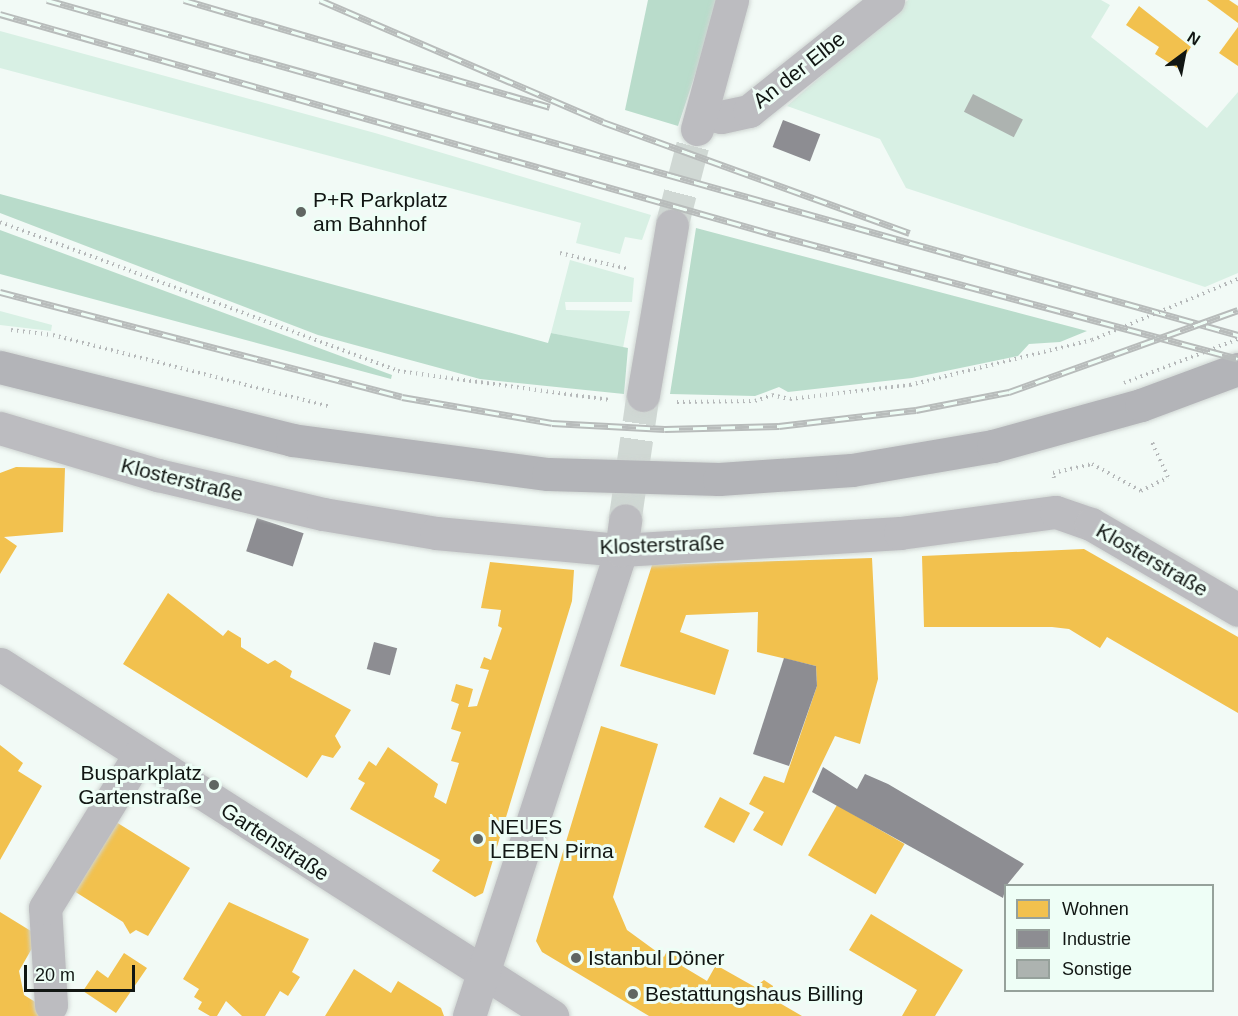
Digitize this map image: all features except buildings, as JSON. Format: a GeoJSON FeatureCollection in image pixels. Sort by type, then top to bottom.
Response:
{"type":"FeatureCollection","features":[{"type":"Feature","properties":{"kind":"main road"},"geometry":{"type":"LineString","coordinates":[[0,367],[292,440],[548,474],[659,479],[781,476],[911,461],[1063,430],[1133,394],[1238,369]]}},
{"type":"Feature","properties":{"kind":"main road"},"geometry":{"type":"LineString","coordinates":[[0,390],[55,379]]}},
{"type":"Feature","properties":{"kind":"street","name":"An der Elbe"},"geometry":{"type":"LineString","coordinates":[[732,0],[699,121],[749,111],[888,0]]}},
{"type":"Feature","properties":{"kind":"street"},"geometry":{"type":"LineString","coordinates":[[645,400],[672,225]]}},
{"type":"Feature","properties":{"kind":"street","name":"Klosterstraße"},"geometry":{"type":"LineString","coordinates":[[0,428],[158,475],[323,514],[436,533],[623,535],[900,533],[1056,512],[1090,524],[1238,610]]}},
{"type":"Feature","properties":{"kind":"street"},"geometry":{"type":"LineString","coordinates":[[469,1016],[480,974],[623,535]]}},
{"type":"Feature","properties":{"kind":"street","name":"Gartenstraße"},"geometry":{"type":"LineString","coordinates":[[0,664],[480,974],[552,1016]]}},
{"type":"Feature","properties":{"kind":"street"},"geometry":{"type":"LineString","coordinates":[[51,1005],[45,908],[139,755]]}},
{"type":"Feature","properties":{"kind":"path"},"geometry":{"type":"LineString","coordinates":[[0,222],[398,372],[480,387],[645,400],[755,401],[772,394],[790,399],[910,385],[1092,340],[1238,279]]}},
{"type":"Feature","properties":{"kind":"path"},"geometry":{"type":"LineString","coordinates":[[560,253],[629,269]]}},
{"type":"Feature","properties":{"kind":"path"},"geometry":{"type":"LineString","coordinates":[[0,332],[53,335],[341,410]]}},
{"type":"Feature","properties":{"kind":"path"},"geometry":{"type":"LineString","coordinates":[[1115,386],[1133,394],[1238,339]]}},
{"type":"Feature","properties":{"kind":"path"},"geometry":{"type":"LineString","coordinates":[[1061,471],[1092,464],[1141,491],[1168,477],[1156,449]]}},
{"type":"Feature","properties":{"kind":"green space"},"geometry":{"type":"Polygon","coordinates":[[[648,0],[720,0],[678,126],[625,110],[648,0]]]}},
{"type":"Feature","properties":{"kind":"green space"},"geometry":{"type":"Polygon","coordinates":[[[908,0],[1101,0],[1110,5],[1091,37],[1207,128],[1238,92],[1238,273],[1205,287],[906,188],[880,139],[787,106],[908,0]]]}},
{"type":"Feature","properties":{"kind":"green space"},"geometry":{"type":"Polygon","coordinates":[[[0,31],[375,133],[651,215],[642,240],[625,237],[620,254],[576,243],[581,223],[0,68],[0,31]]]}},
{"type":"Feature","properties":{"kind":"green space"},"geometry":{"type":"Polygon","coordinates":[[[0,194],[548,343],[551,333],[628,348],[624,394],[480,379],[318,335],[0,213],[0,194]]]}},
{"type":"Feature","properties":{"kind":"green space"},"geometry":{"type":"Polygon","coordinates":[[[696,228],[1087,331],[1060,342],[1029,344],[1018,356],[912,378],[788,392],[779,387],[755,396],[670,394],[696,228]]]}},
{"type":"Feature","properties":{"kind":"green space"},"geometry":{"type":"Polygon","coordinates":[[[0,230],[392,375],[391,379],[0,274],[0,230]]]}},
{"type":"Feature","properties":{"kind":"green space"},"geometry":{"type":"Polygon","coordinates":[[[570,260],[634,278],[632,302],[565,302],[566,310],[630,311],[623,348],[551,333],[570,260]]]}},
{"type":"Feature","properties":{"kind":"green space"},"geometry":{"type":"Polygon","coordinates":[[[0,311],[52,325],[51,331],[0,325],[0,311]]]}},
{"type":"Feature","properties":{"kind":"tunnel"},"geometry":{"type":"LineString","coordinates":[[672,225],[697,129]]}},
{"type":"Feature","properties":{"kind":"tunnel"},"geometry":{"type":"LineString","coordinates":[[625,520],[643,395]]}},
{"type":"Feature","properties":{"kind":"railway"},"geometry":{"type":"LineString","coordinates":[[47,0],[1238,335]]}},
{"type":"Feature","properties":{"kind":"railway"},"geometry":{"type":"LineString","coordinates":[[184,0],[550,107]]}},
{"type":"Feature","properties":{"kind":"railway"},"geometry":{"type":"LineString","coordinates":[[320,0],[603,122],[909,233]]}},
{"type":"Feature","properties":{"kind":"railway"},"geometry":{"type":"LineString","coordinates":[[0,14],[776,235],[1238,359]]}},
{"type":"Feature","properties":{"kind":"railway"},"geometry":{"type":"LineString","coordinates":[[0,292],[402,397],[552,423],[665,429],[779,426],[916,410],[1009,392],[1238,310]]}},
{"type":"Feature","properties":{"kind":"place","name":"P+R Parkplatz am Bahnhof"},"geometry":{"type":"Point","coordinates":[301,212]}},
{"type":"Feature","properties":{"kind":"place","name":"Busparkplatz Gartenstraße"},"geometry":{"type":"Point","coordinates":[214,785]}},
{"type":"Feature","properties":{"kind":"place","name":"NEUES LEBEN Pirna"},"geometry":{"type":"Point","coordinates":[478,839]}},
{"type":"Feature","properties":{"kind":"place","name":"Istanbul Döner"},"geometry":{"type":"Point","coordinates":[576,958]}},
{"type":"Feature","properties":{"kind":"place","name":"Bestattungshaus Billing"},"geometry":{"type":"Point","coordinates":[633,994]}}]}
